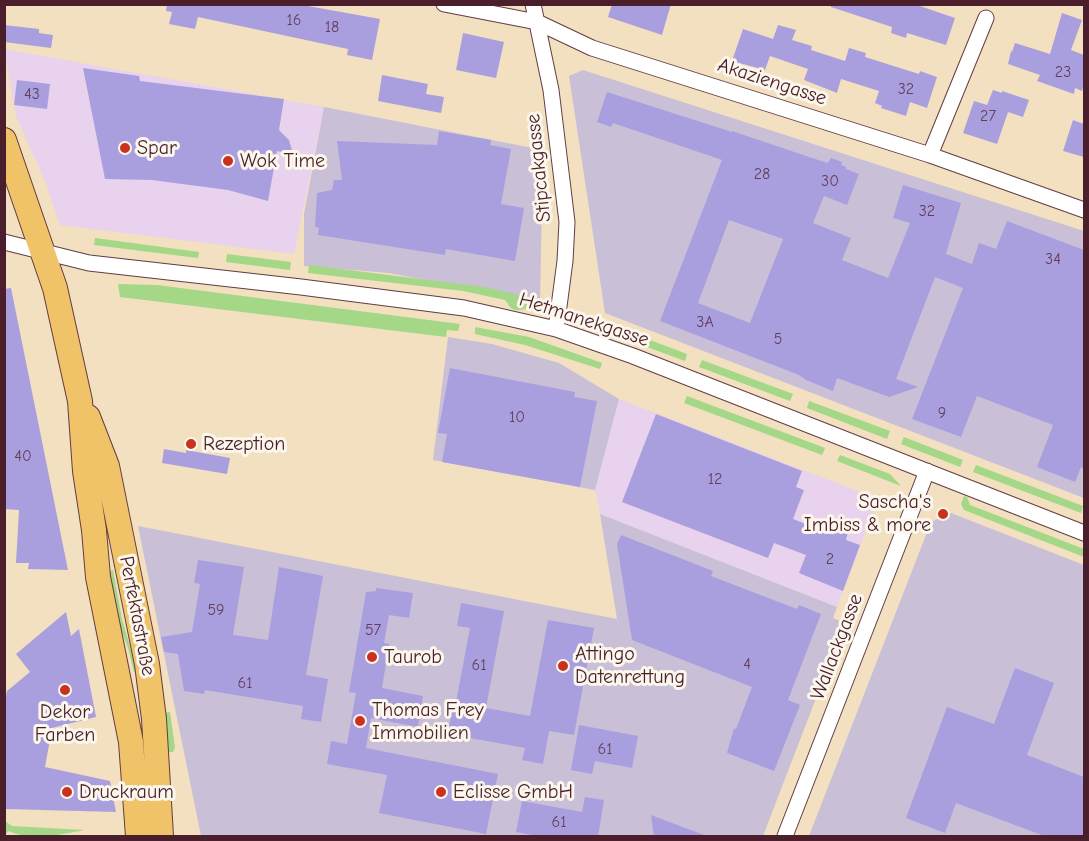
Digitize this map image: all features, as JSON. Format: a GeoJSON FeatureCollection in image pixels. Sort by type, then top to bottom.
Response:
{"type":"FeatureCollection","features":[{"type":"Feature","properties":{"kind":"main road","name":"Perfektastraße"},"geometry":{"type":"LineString","coordinates":[[4,140],[57,294],[81,401],[107,466],[147,664],[154,719],[161,837]]}},
{"type":"Feature","properties":{"kind":"main road","name":"Perfektastraße"},"geometry":{"type":"LineString","coordinates":[[81,401],[85,471],[98,577],[131,742],[138,837]]}},
{"type":"Feature","properties":{"kind":"street","name":"Akaziengasse"},"geometry":{"type":"LineString","coordinates":[[444,4],[537,22],[592,48],[930,154],[1084,210]]}},
{"type":"Feature","properties":{"kind":"street","name":"Stipcakgasse"},"geometry":{"type":"LineString","coordinates":[[533,4],[551,90],[567,222],[565,261],[556,329]]}},
{"type":"Feature","properties":{"kind":"street"},"geometry":{"type":"LineString","coordinates":[[930,154],[986,18]]}},
{"type":"Feature","properties":{"kind":"street","name":"Hetmanekgasse"},"geometry":{"type":"LineString","coordinates":[[4,242],[89,263],[464,308],[556,329],[633,356],[1084,533]]}},
{"type":"Feature","properties":{"kind":"street","name":"Wallackgasse"},"geometry":{"type":"LineString","coordinates":[[785,837],[927,471]]}},
{"type":"Feature","properties":{"kind":"shaded area"},"geometry":{"type":"Polygon","coordinates":[[[4,49],[324,107],[294,254],[60,225],[45,181],[16,116],[4,49]]]}},
{"type":"Feature","properties":{"kind":"shaded area"},"geometry":{"type":"Polygon","coordinates":[[[583,70],[1084,231],[1084,498],[605,313],[569,76],[583,70]]]}},
{"type":"Feature","properties":{"kind":"shaded area"},"geometry":{"type":"Polygon","coordinates":[[[324,107],[543,150],[540,302],[389,273],[304,266],[304,214],[324,107]]]}},
{"type":"Feature","properties":{"kind":"shaded area"},"geometry":{"type":"Polygon","coordinates":[[[448,337],[492,344],[559,363],[619,399],[595,490],[433,460],[448,337]]]}},
{"type":"Feature","properties":{"kind":"shaded area"},"geometry":{"type":"Polygon","coordinates":[[[619,399],[878,499],[837,607],[600,514],[595,490],[619,399]]]}},
{"type":"Feature","properties":{"kind":"shaded area"},"geometry":{"type":"Polygon","coordinates":[[[951,513],[1084,565],[1084,836],[809,836],[931,522],[951,513]]]}},
{"type":"Feature","properties":{"kind":"shaded area"},"geometry":{"type":"Polygon","coordinates":[[[600,514],[837,607],[833,618],[845,623],[763,836],[201,836],[138,526],[617,619],[600,514]]]}},
{"type":"Feature","properties":{"kind":"green space"},"geometry":{"type":"Polygon","coordinates":[[[95,238],[199,252],[198,258],[94,245],[95,238]]]}},
{"type":"Feature","properties":{"kind":"green space"},"geometry":{"type":"Polygon","coordinates":[[[227,254],[291,262],[290,270],[226,262],[227,254]]]}},
{"type":"Feature","properties":{"kind":"green space"},"geometry":{"type":"Polygon","coordinates":[[[309,265],[484,287],[539,300],[526,308],[515,310],[505,300],[463,291],[308,273],[309,265]]]}},
{"type":"Feature","properties":{"kind":"green space"},"geometry":{"type":"Polygon","coordinates":[[[118,284],[157,285],[460,324],[458,331],[447,330],[446,337],[120,297],[118,284]]]}},
{"type":"Feature","properties":{"kind":"green space"},"geometry":{"type":"Polygon","coordinates":[[[475,327],[529,337],[602,363],[600,369],[525,345],[475,334],[475,327]]]}},
{"type":"Feature","properties":{"kind":"green space"},"geometry":{"type":"Polygon","coordinates":[[[650,340],[687,354],[685,361],[647,347],[650,340]]]}},
{"type":"Feature","properties":{"kind":"green space"},"geometry":{"type":"Polygon","coordinates":[[[702,360],[793,394],[790,401],[699,367],[702,360]]]}},
{"type":"Feature","properties":{"kind":"green space"},"geometry":{"type":"Polygon","coordinates":[[[687,396],[825,448],[822,455],[684,403],[687,396]]]}},
{"type":"Feature","properties":{"kind":"green space"},"geometry":{"type":"Polygon","coordinates":[[[809,401],[890,431],[887,439],[807,408],[809,401]]]}},
{"type":"Feature","properties":{"kind":"green space"},"geometry":{"type":"Polygon","coordinates":[[[904,437],[963,460],[960,467],[901,444],[904,437]]]}},
{"type":"Feature","properties":{"kind":"green space"},"geometry":{"type":"Polygon","coordinates":[[[840,455],[890,474],[901,486],[837,461],[840,455]]]}},
{"type":"Feature","properties":{"kind":"green space"},"geometry":{"type":"Polygon","coordinates":[[[976,465],[1083,506],[1081,513],[973,472],[976,465]]]}},
{"type":"Feature","properties":{"kind":"green space"},"geometry":{"type":"Polygon","coordinates":[[[964,496],[967,497],[970,505],[1084,549],[1084,557],[964,510],[961,504],[964,496]]]}},
{"type":"Feature","properties":{"kind":"green space"},"geometry":{"type":"Polygon","coordinates":[[[113,570],[122,619],[137,671],[134,672],[116,617],[106,572],[113,570]]]}},
{"type":"Feature","properties":{"kind":"green space"},"geometry":{"type":"Polygon","coordinates":[[[170,712],[175,748],[173,752],[168,752],[164,713],[170,712]]]}},
{"type":"Feature","properties":{"kind":"green space"},"geometry":{"type":"Polygon","coordinates":[[[5,821],[12,826],[84,830],[36,836],[8,831],[5,836],[5,821]]]}},
{"type":"Feature","properties":{"kind":"building"},"geometry":{"type":"Polygon","coordinates":[[[167,4],[308,4],[308,6],[380,19],[372,60],[347,55],[348,49],[198,17],[195,29],[169,24],[172,12],[166,11],[167,4]]]}},
{"type":"Feature","properties":{"kind":"building"},"geometry":{"type":"Polygon","coordinates":[[[612,4],[671,4],[662,35],[608,17],[612,4]]]}},
{"type":"Feature","properties":{"kind":"building"},"geometry":{"type":"Polygon","coordinates":[[[831,4],[914,4],[955,18],[946,45],[907,33],[906,38],[891,33],[892,27],[831,7],[831,4]]]}},
{"type":"Feature","properties":{"kind":"building"},"geometry":{"type":"Polygon","coordinates":[[[1062,13],[1082,20],[1071,50],[1084,55],[1084,83],[1082,91],[1075,88],[1074,94],[1037,81],[1040,75],[1008,64],[1015,43],[1050,54],[1062,13]]]}},
{"type":"Feature","properties":{"kind":"building"},"geometry":{"type":"Polygon","coordinates":[[[4,25],[39,29],[39,33],[53,35],[51,48],[4,42],[4,25]]]}},
{"type":"Feature","properties":{"kind":"building"},"geometry":{"type":"Polygon","coordinates":[[[778,25],[796,30],[792,40],[812,46],[811,50],[845,61],[849,48],[866,53],[865,57],[919,74],[920,71],[937,77],[927,108],[910,102],[906,116],[881,108],[882,106],[875,103],[879,91],[841,79],[837,93],[804,80],[808,69],[770,56],[765,70],[732,61],[743,29],[773,39],[778,25]]]}},
{"type":"Feature","properties":{"kind":"building"},"geometry":{"type":"Polygon","coordinates":[[[463,33],[504,42],[496,78],[456,70],[463,33]]]}},
{"type":"Feature","properties":{"kind":"building"},"geometry":{"type":"Polygon","coordinates":[[[83,68],[139,76],[140,81],[284,99],[279,130],[289,140],[293,154],[277,151],[268,201],[228,190],[152,180],[105,179],[83,68]]]}},
{"type":"Feature","properties":{"kind":"building"},"geometry":{"type":"Polygon","coordinates":[[[382,75],[428,84],[426,94],[444,97],[441,113],[378,101],[382,75]]]}},
{"type":"Feature","properties":{"kind":"building"},"geometry":{"type":"Polygon","coordinates":[[[17,80],[50,84],[47,109],[14,105],[17,80]]]}},
{"type":"Feature","properties":{"kind":"building"},"geometry":{"type":"Polygon","coordinates":[[[993,90],[1029,100],[1023,117],[1008,112],[997,144],[963,133],[974,101],[987,105],[993,90]]]}},
{"type":"Feature","properties":{"kind":"building"},"geometry":{"type":"Polygon","coordinates":[[[607,92],[828,163],[831,158],[842,162],[841,165],[846,169],[859,174],[847,205],[824,196],[813,223],[851,238],[842,260],[888,278],[910,223],[893,218],[903,185],[961,203],[946,254],[972,264],[979,243],[996,249],[1007,221],[1084,250],[1084,469],[1081,467],[1075,482],[1037,467],[1053,425],[977,396],[961,437],[912,419],[963,288],[935,277],[896,379],[918,387],[889,397],[837,378],[833,391],[799,375],[660,321],[722,160],[613,123],[611,127],[597,122],[607,92]],[[729,220],[698,303],[750,323],[783,239],[729,220]]]}},
{"type":"Feature","properties":{"kind":"building"},"geometry":{"type":"Polygon","coordinates":[[[1073,120],[1084,124],[1084,157],[1063,151],[1073,120]]]}},
{"type":"Feature","properties":{"kind":"building"},"geometry":{"type":"Polygon","coordinates":[[[439,131],[491,140],[490,145],[511,149],[501,204],[524,208],[515,261],[446,249],[445,255],[318,235],[319,228],[315,227],[317,193],[332,190],[334,180],[342,180],[337,141],[437,145],[439,131]]]}},
{"type":"Feature","properties":{"kind":"building"},"geometry":{"type":"Polygon","coordinates":[[[11,288],[68,570],[28,569],[29,563],[16,563],[19,510],[4,509],[4,289],[11,288]]]}},
{"type":"Feature","properties":{"kind":"building"},"geometry":{"type":"Polygon","coordinates":[[[450,368],[575,392],[574,397],[597,401],[580,487],[442,462],[447,434],[438,433],[450,368]]]}},
{"type":"Feature","properties":{"kind":"building"},"geometry":{"type":"Polygon","coordinates":[[[656,414],[802,471],[796,487],[804,490],[793,519],[831,534],[833,526],[848,532],[846,540],[860,545],[843,591],[799,573],[806,555],[774,543],[768,558],[622,502],[656,414]]]}},
{"type":"Feature","properties":{"kind":"building"},"geometry":{"type":"Polygon","coordinates":[[[164,449],[186,453],[186,450],[230,458],[227,474],[162,463],[164,449]]]}},
{"type":"Feature","properties":{"kind":"building"},"geometry":{"type":"Polygon","coordinates":[[[621,535],[713,571],[711,576],[797,609],[799,605],[821,614],[788,700],[800,705],[774,771],[727,753],[734,728],[736,729],[752,687],[632,640],[617,544],[621,535]]]}},
{"type":"Feature","properties":{"kind":"building"},"geometry":{"type":"Polygon","coordinates":[[[198,560],[244,567],[233,635],[268,640],[279,567],[323,576],[306,675],[328,679],[321,722],[301,719],[303,706],[205,690],[204,694],[184,691],[178,654],[164,652],[161,637],[192,632],[200,584],[194,583],[198,560]]]}},
{"type":"Feature","properties":{"kind":"building"},"geometry":{"type":"Polygon","coordinates":[[[376,588],[413,593],[409,618],[389,615],[384,643],[389,644],[382,688],[423,696],[418,727],[371,718],[366,748],[498,774],[486,834],[379,813],[387,775],[327,764],[331,741],[347,744],[356,693],[349,692],[366,592],[376,591],[376,588]]]}},
{"type":"Feature","properties":{"kind":"building"},"geometry":{"type":"Polygon","coordinates":[[[461,603],[504,611],[486,708],[530,716],[548,620],[594,628],[574,735],[549,731],[543,764],[522,760],[525,748],[448,734],[470,628],[457,626],[461,603]]]}},
{"type":"Feature","properties":{"kind":"building"},"geometry":{"type":"Polygon","coordinates":[[[66,612],[71,636],[79,629],[96,717],[52,728],[45,767],[110,781],[116,812],[4,809],[4,706],[7,691],[30,672],[16,654],[66,612]]]}},
{"type":"Feature","properties":{"kind":"building"},"geometry":{"type":"Polygon","coordinates":[[[1015,668],[1054,683],[1027,755],[1084,777],[1084,837],[1047,837],[956,803],[945,833],[906,818],[947,707],[994,724],[1015,668]]]}},
{"type":"Feature","properties":{"kind":"building"},"geometry":{"type":"Polygon","coordinates":[[[579,725],[638,736],[632,768],[595,761],[592,774],[571,770],[579,725]]]}},
{"type":"Feature","properties":{"kind":"building"},"geometry":{"type":"Polygon","coordinates":[[[585,797],[604,800],[598,837],[542,837],[516,832],[522,801],[582,812],[585,797]]]}},
{"type":"Feature","properties":{"kind":"building"},"geometry":{"type":"Polygon","coordinates":[[[651,815],[704,835],[704,837],[654,837],[651,815]]]}},
{"type":"Feature","properties":{"kind":"place","name":"Spar"},"geometry":{"type":"Point","coordinates":[125,148]}},
{"type":"Feature","properties":{"kind":"place","name":"Wok Time"},"geometry":{"type":"Point","coordinates":[228,161]}},
{"type":"Feature","properties":{"kind":"place","name":"Rezeption"},"geometry":{"type":"Point","coordinates":[191,444]}},
{"type":"Feature","properties":{"kind":"place","name":"Sascha's Imbiss & more"},"geometry":{"type":"Point","coordinates":[943,514]}},
{"type":"Feature","properties":{"kind":"place","name":"Taurob"},"geometry":{"type":"Point","coordinates":[372,657]}},
{"type":"Feature","properties":{"kind":"place","name":"Attingo Datenrettung"},"geometry":{"type":"Point","coordinates":[563,666]}},
{"type":"Feature","properties":{"kind":"place","name":"Dekor Farben"},"geometry":{"type":"Point","coordinates":[65,690]}},
{"type":"Feature","properties":{"kind":"place","name":"Thomas Frey Immobilien"},"geometry":{"type":"Point","coordinates":[360,721]}},
{"type":"Feature","properties":{"kind":"place","name":"Druckraum"},"geometry":{"type":"Point","coordinates":[67,792]}},
{"type":"Feature","properties":{"kind":"place","name":"Eclisse GmbH"},"geometry":{"type":"Point","coordinates":[441,792]}}]}
